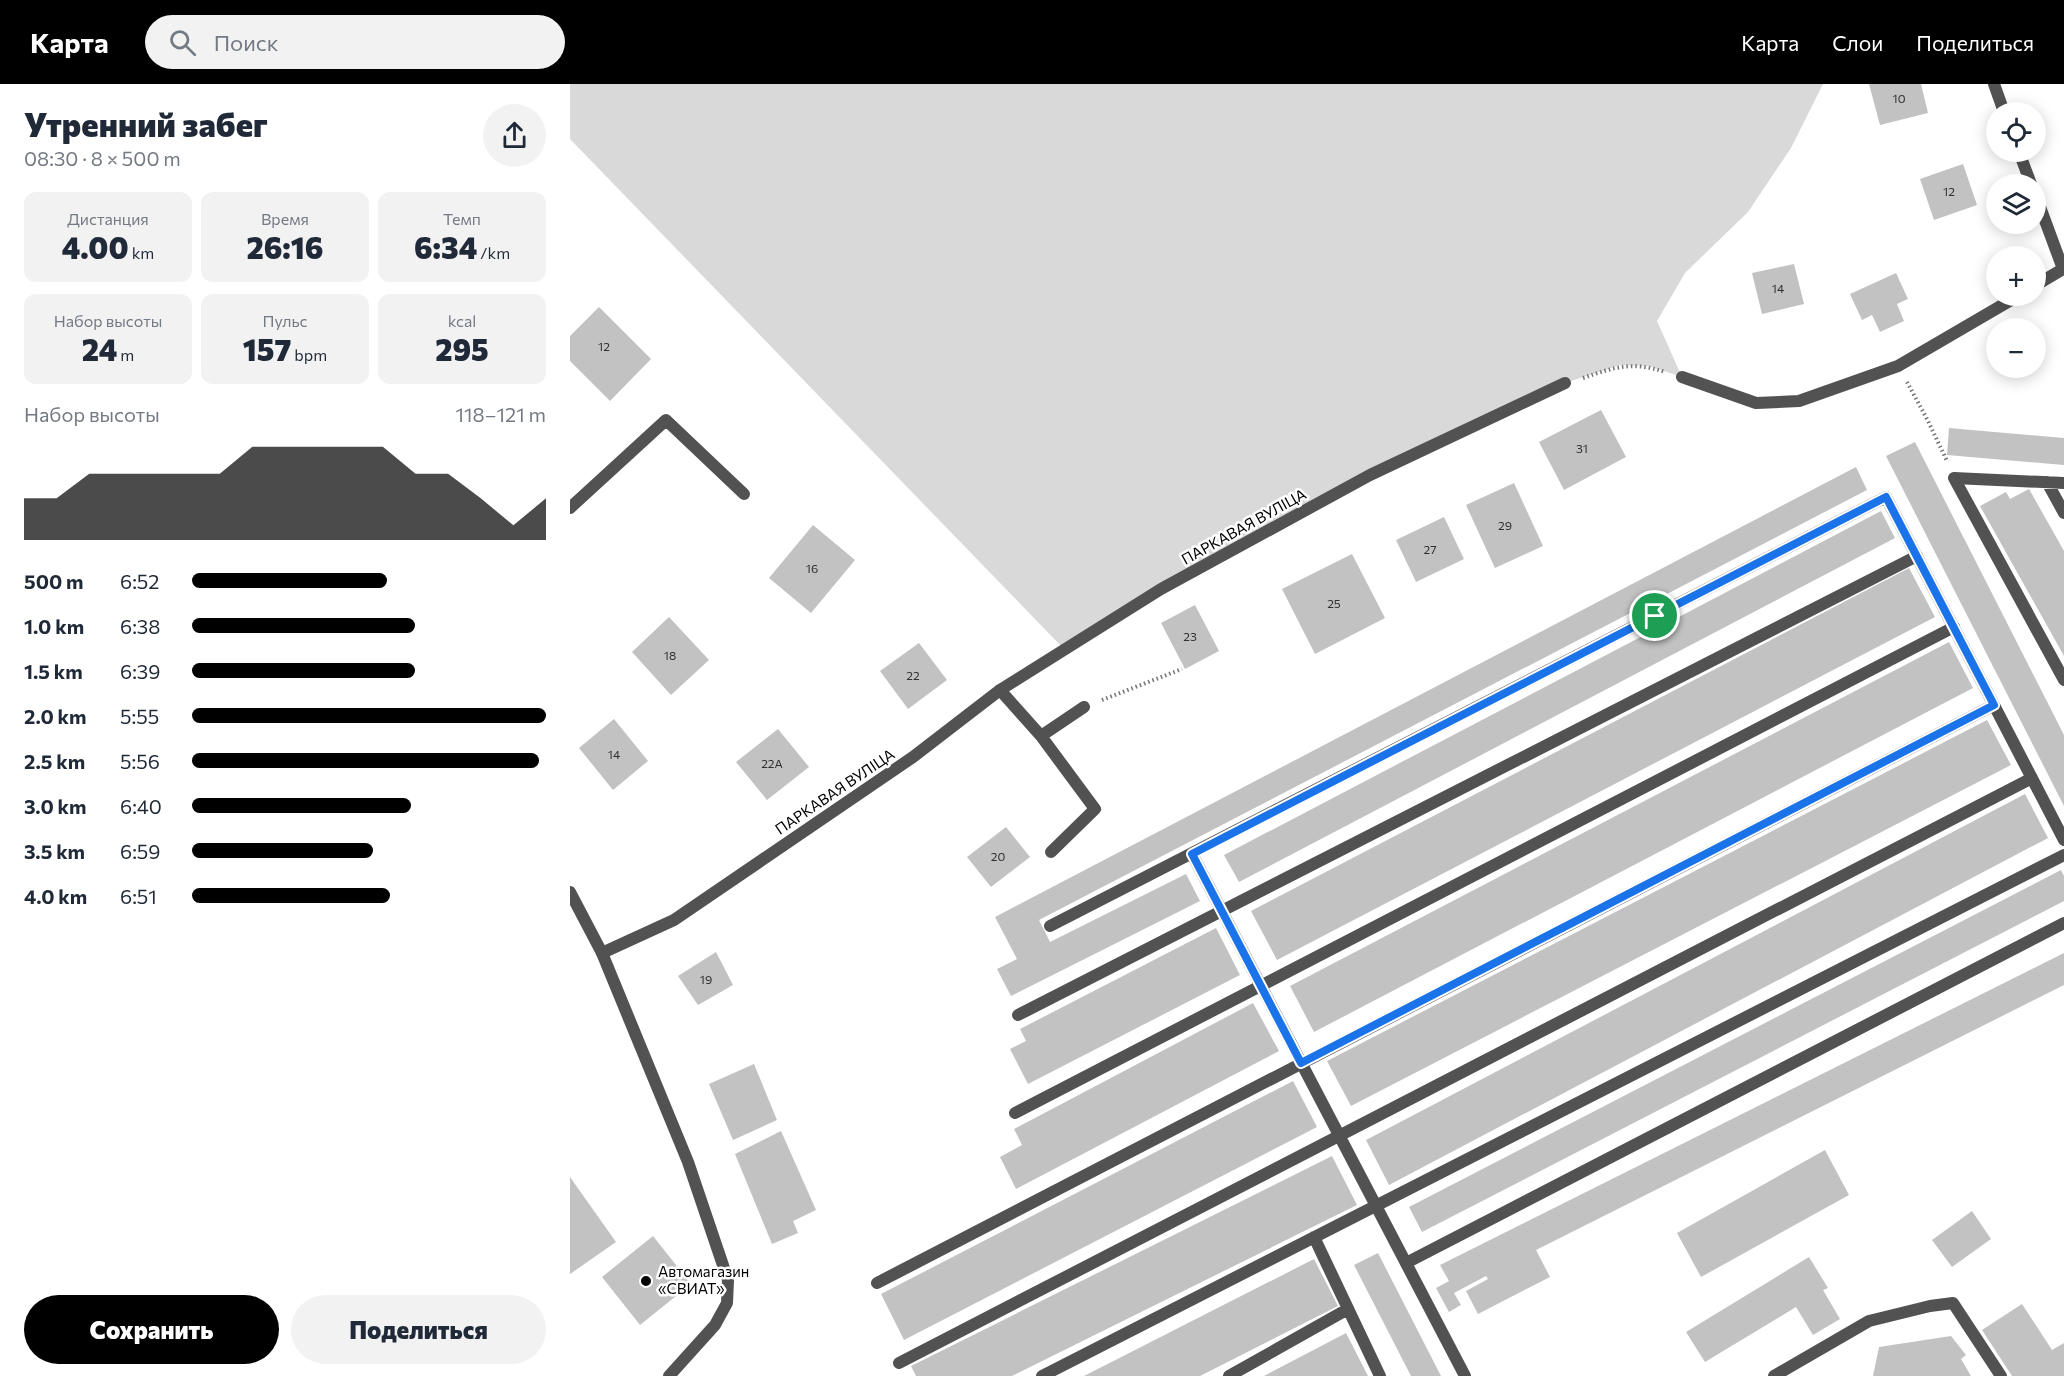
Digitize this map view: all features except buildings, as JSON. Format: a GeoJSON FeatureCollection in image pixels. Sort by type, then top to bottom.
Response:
{"type":"FeatureCollection","features":[{"type":"Feature","properties":{"kind":"street"},"geometry":{"type":"LineString","coordinates":[[1994,84],[2000,102]]}},
{"type":"Feature","properties":{"kind":"street"},"geometry":{"type":"LineString","coordinates":[[2046,223],[2063,270],[2046,279]]}},
{"type":"Feature","properties":{"kind":"street"},"geometry":{"type":"LineString","coordinates":[[1682,377],[1756,403],[1799,401],[1898,366],[2001,306]]}},
{"type":"Feature","properties":{"kind":"street","name":"ПАРКАВАЯ ВУЛІЦА"},"geometry":{"type":"LineString","coordinates":[[602,953],[674,920],[913,757],[1000,690],[1161,589],[1331,497],[1456,434],[1565,383]]}},
{"type":"Feature","properties":{"kind":"street"},"geometry":{"type":"LineString","coordinates":[[570,508],[666,420],[744,494]]}},
{"type":"Feature","properties":{"kind":"street"},"geometry":{"type":"LineString","coordinates":[[1954,478],[2064,483]]}},
{"type":"Feature","properties":{"kind":"street"},"geometry":{"type":"LineString","coordinates":[[1954,478],[2064,680]]}},
{"type":"Feature","properties":{"kind":"street"},"geometry":{"type":"LineString","coordinates":[[2047,482],[2064,513]]}},
{"type":"Feature","properties":{"kind":"street"},"geometry":{"type":"LineString","coordinates":[[1050,926],[1886,497],[2064,840]]}},
{"type":"Feature","properties":{"kind":"street"},"geometry":{"type":"LineString","coordinates":[[1018,1015],[1917,556]]}},
{"type":"Feature","properties":{"kind":"street"},"geometry":{"type":"LineString","coordinates":[[1015,1113],[1954,627]]}},
{"type":"Feature","properties":{"kind":"street"},"geometry":{"type":"LineString","coordinates":[[1000,690],[1041,736],[1095,808],[1051,852]]}},
{"type":"Feature","properties":{"kind":"street"},"geometry":{"type":"LineString","coordinates":[[877,1283],[1994,705]]}},
{"type":"Feature","properties":{"kind":"street"},"geometry":{"type":"LineString","coordinates":[[1041,736],[1084,707]]}},
{"type":"Feature","properties":{"kind":"street"},"geometry":{"type":"LineString","coordinates":[[899,1363],[2031,778]]}},
{"type":"Feature","properties":{"kind":"street"},"geometry":{"type":"LineString","coordinates":[[1192,854],[1465,1376]]}},
{"type":"Feature","properties":{"kind":"street"},"geometry":{"type":"LineString","coordinates":[[1042,1376],[2064,855]]}},
{"type":"Feature","properties":{"kind":"street"},"geometry":{"type":"LineString","coordinates":[[570,892],[602,953],[688,1162],[728,1280],[727,1303],[715,1326],[669,1376]]}},
{"type":"Feature","properties":{"kind":"street"},"geometry":{"type":"LineString","coordinates":[[1406,1263],[2064,923]]}},
{"type":"Feature","properties":{"kind":"street"},"geometry":{"type":"LineString","coordinates":[[1314,1237],[1380,1376]]}},
{"type":"Feature","properties":{"kind":"street"},"geometry":{"type":"LineString","coordinates":[[1774,1376],[1869,1321],[1930,1306],[1953,1303],[2001,1376]]}},
{"type":"Feature","properties":{"kind":"street"},"geometry":{"type":"LineString","coordinates":[[1229,1376],[1348,1309]]}},
{"type":"Feature","properties":{"kind":"path"},"geometry":{"type":"LineString","coordinates":[[1565,383],[1620,365],[1649,366],[1682,377]]}},
{"type":"Feature","properties":{"kind":"path"},"geometry":{"type":"LineString","coordinates":[[1898,366],[1927,419],[1954,478]]}},
{"type":"Feature","properties":{"kind":"path"},"geometry":{"type":"LineString","coordinates":[[1084,707],[1182,669]]}},
{"type":"Feature","properties":{"kind":"shaded area"},"geometry":{"type":"Polygon","coordinates":[[[570,84],[1823,84],[1791,148],[1748,212],[1685,273],[1657,321],[1682,377],[1649,366],[1620,365],[1565,383],[1370,475],[1064,649],[570,139],[570,84]]]}},
{"type":"Feature","properties":{"kind":"place","name":"Автомагазин «СВИАТ»"},"geometry":{"type":"Point","coordinates":[646,1281]}},
{"type":"Feature","properties":{"kind":"route"},"geometry":{"type":"LineString","coordinates":[[1886,497],[1994,705],[1301,1063],[1192,854],[1655,616],[1886,497]]}}]}
